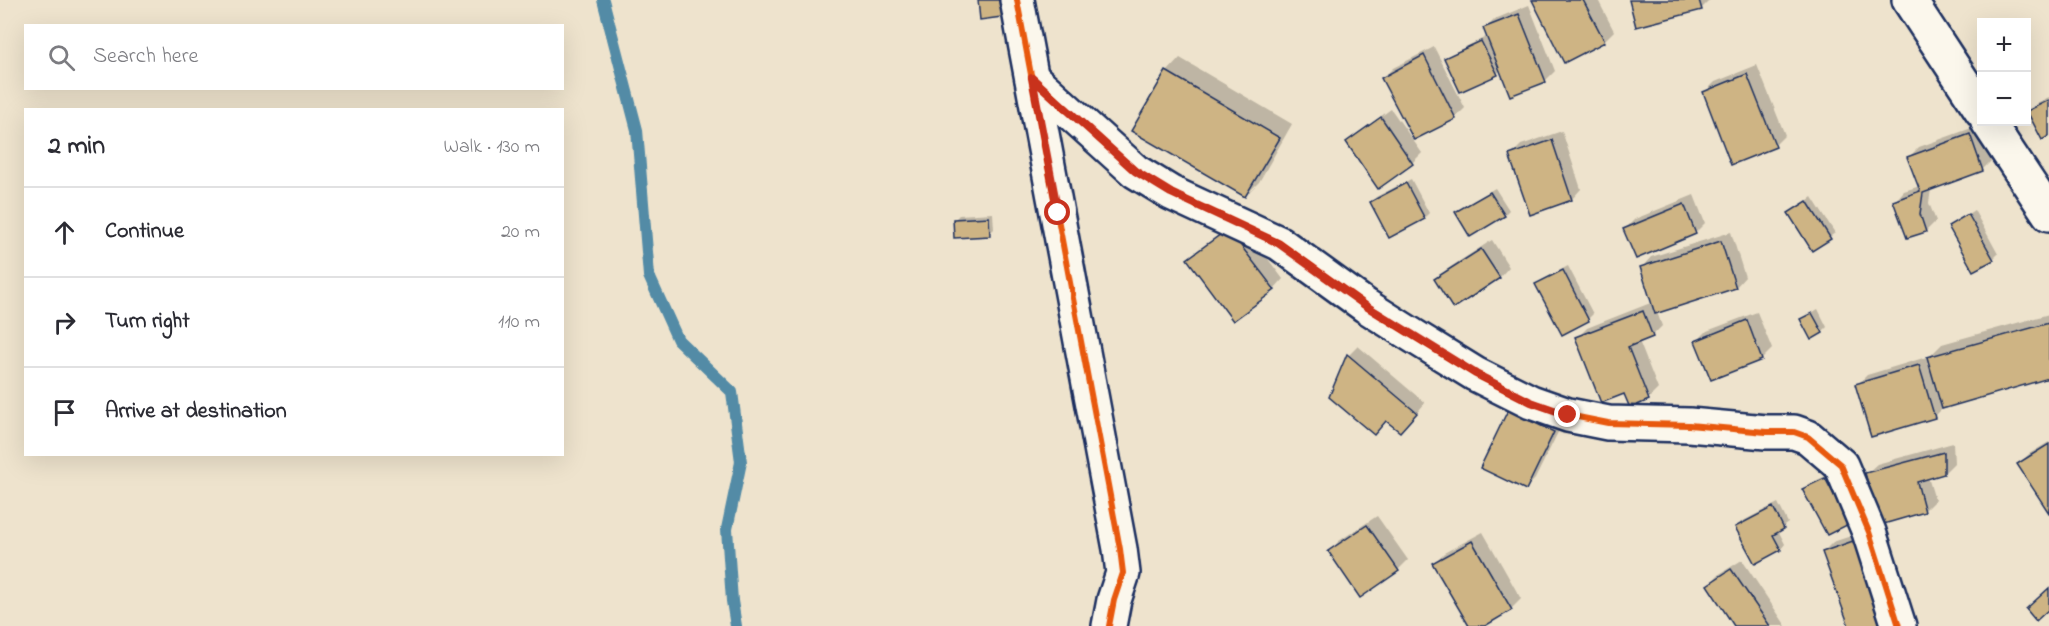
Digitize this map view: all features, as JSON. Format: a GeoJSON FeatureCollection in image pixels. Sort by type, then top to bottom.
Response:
{"type":"FeatureCollection","features":[{"type":"Feature","properties":{"kind":"street"},"geometry":{"type":"LineString","coordinates":[[1017,0],[1120,549],[1123,573],[1114,600],[1109,626]]}},
{"type":"Feature","properties":{"kind":"street"},"geometry":{"type":"LineString","coordinates":[[1909,0],[1977,103]]}},
{"type":"Feature","properties":{"kind":"street"},"geometry":{"type":"LineString","coordinates":[[1032,78],[1135,171],[1171,193],[1278,243],[1366,306],[1415,337],[1476,374],[1531,402],[1568,415],[1608,423],[1689,425],[1766,432],[1794,432],[1808,436],[1842,465],[1869,532],[1899,626]]}},
{"type":"Feature","properties":{"kind":"street"},"geometry":{"type":"LineString","coordinates":[[1991,126],[2049,214]]}},
{"type":"Feature","properties":{"kind":"building"},"geometry":{"type":"Polygon","coordinates":[[[978,0],[1007,0],[1009,16],[980,20],[978,0]]]}},
{"type":"Feature","properties":{"kind":"building"},"geometry":{"type":"Polygon","coordinates":[[[1532,0],[1583,0],[1605,42],[1564,63],[1532,0]]]}},
{"type":"Feature","properties":{"kind":"building"},"geometry":{"type":"Polygon","coordinates":[[[1629,0],[1699,0],[1702,10],[1636,27],[1629,0]]]}},
{"type":"Feature","properties":{"kind":"building"},"geometry":{"type":"Polygon","coordinates":[[[1519,14],[1546,82],[1510,96],[1483,28],[1519,14]]]}},
{"type":"Feature","properties":{"kind":"building"},"geometry":{"type":"Polygon","coordinates":[[[1481,41],[1498,75],[1460,92],[1444,58],[1481,41]]]}},
{"type":"Feature","properties":{"kind":"building"},"geometry":{"type":"Polygon","coordinates":[[[1424,55],[1456,119],[1414,140],[1381,78],[1424,55]]]}},
{"type":"Feature","properties":{"kind":"building"},"geometry":{"type":"Polygon","coordinates":[[[1166,71],[1280,138],[1245,197],[1131,131],[1166,71]]]}},
{"type":"Feature","properties":{"kind":"building"},"geometry":{"type":"Polygon","coordinates":[[[1747,74],[1776,147],[1731,165],[1703,92],[1747,74]]]}},
{"type":"Feature","properties":{"kind":"building"},"geometry":{"type":"Polygon","coordinates":[[[2049,100],[2049,136],[2042,140],[2031,119],[2031,109],[2049,100]]]}},
{"type":"Feature","properties":{"kind":"building"},"geometry":{"type":"Polygon","coordinates":[[[1381,117],[1413,164],[1378,189],[1346,142],[1381,117]]]}},
{"type":"Feature","properties":{"kind":"building"},"geometry":{"type":"Polygon","coordinates":[[[1970,134],[1983,171],[1923,193],[1920,214],[1926,232],[1907,238],[1893,201],[1920,191],[1907,157],[1970,134]]]}},
{"type":"Feature","properties":{"kind":"building"},"geometry":{"type":"Polygon","coordinates":[[[1552,140],[1572,200],[1530,215],[1509,155],[1552,140]]]}},
{"type":"Feature","properties":{"kind":"building"},"geometry":{"type":"Polygon","coordinates":[[[1406,183],[1425,219],[1389,238],[1370,202],[1406,183]]]}},
{"type":"Feature","properties":{"kind":"building"},"geometry":{"type":"Polygon","coordinates":[[[1490,192],[1505,216],[1470,237],[1455,212],[1490,192]]]}},
{"type":"Feature","properties":{"kind":"building"},"geometry":{"type":"Polygon","coordinates":[[[1807,201],[1831,239],[1812,251],[1788,213],[1807,201]]]}},
{"type":"Feature","properties":{"kind":"building"},"geometry":{"type":"Polygon","coordinates":[[[1684,204],[1696,234],[1636,259],[1623,229],[1684,204]]]}},
{"type":"Feature","properties":{"kind":"building"},"geometry":{"type":"Polygon","coordinates":[[[1968,214],[1994,260],[1973,271],[1948,226],[1968,214]]]}},
{"type":"Feature","properties":{"kind":"building"},"geometry":{"type":"Polygon","coordinates":[[[989,217],[990,236],[954,238],[953,219],[989,217]]]}},
{"type":"Feature","properties":{"kind":"building"},"geometry":{"type":"Polygon","coordinates":[[[1228,229],[1275,290],[1233,321],[1187,259],[1228,229]]]}},
{"type":"Feature","properties":{"kind":"building"},"geometry":{"type":"Polygon","coordinates":[[[1721,241],[1736,288],[1655,314],[1640,267],[1721,241]]]}},
{"type":"Feature","properties":{"kind":"building"},"geometry":{"type":"Polygon","coordinates":[[[1481,249],[1500,278],[1453,309],[1434,279],[1481,249]]]}},
{"type":"Feature","properties":{"kind":"building"},"geometry":{"type":"Polygon","coordinates":[[[1563,270],[1589,321],[1562,335],[1535,284],[1563,270]]]}},
{"type":"Feature","properties":{"kind":"building"},"geometry":{"type":"Polygon","coordinates":[[[1643,311],[1653,337],[1628,347],[1649,400],[1630,408],[1624,394],[1601,403],[1575,337],[1643,311]]]}},
{"type":"Feature","properties":{"kind":"building"},"geometry":{"type":"Polygon","coordinates":[[[1812,313],[1823,333],[1811,340],[1800,319],[1812,313]]]}},
{"type":"Feature","properties":{"kind":"building"},"geometry":{"type":"Polygon","coordinates":[[[1747,320],[1762,360],[1711,380],[1695,341],[1747,320]]]}},
{"type":"Feature","properties":{"kind":"building"},"geometry":{"type":"Polygon","coordinates":[[[2049,323],[2049,378],[1942,409],[1927,357],[2049,323]]]}},
{"type":"Feature","properties":{"kind":"building"},"geometry":{"type":"Polygon","coordinates":[[[1347,354],[1417,413],[1400,432],[1386,421],[1374,435],[1329,397],[1347,354]]]}},
{"type":"Feature","properties":{"kind":"building"},"geometry":{"type":"Polygon","coordinates":[[[1919,365],[1935,418],[1871,437],[1855,384],[1919,365]]]}},
{"type":"Feature","properties":{"kind":"building"},"geometry":{"type":"Polygon","coordinates":[[[1508,410],[1554,432],[1526,490],[1480,468],[1508,410]]]}},
{"type":"Feature","properties":{"kind":"building"},"geometry":{"type":"Polygon","coordinates":[[[2049,444],[2049,513],[2017,464],[2049,444]]]}},
{"type":"Feature","properties":{"kind":"building"},"geometry":{"type":"Polygon","coordinates":[[[1944,452],[1944,474],[1917,482],[1925,512],[1880,525],[1865,473],[1944,452]]]}},
{"type":"Feature","properties":{"kind":"building"},"geometry":{"type":"Polygon","coordinates":[[[1825,478],[1849,524],[1827,535],[1802,489],[1825,478]]]}},
{"type":"Feature","properties":{"kind":"building"},"geometry":{"type":"Polygon","coordinates":[[[1773,507],[1784,529],[1773,535],[1781,550],[1755,564],[1735,527],[1773,507]]]}},
{"type":"Feature","properties":{"kind":"building"},"geometry":{"type":"Polygon","coordinates":[[[1367,525],[1399,571],[1360,598],[1328,551],[1367,525]]]}},
{"type":"Feature","properties":{"kind":"building"},"geometry":{"type":"Polygon","coordinates":[[[1472,541],[1512,610],[1485,626],[1469,626],[1432,563],[1472,541]]]}},
{"type":"Feature","properties":{"kind":"building"},"geometry":{"type":"Polygon","coordinates":[[[1853,541],[1884,626],[1849,626],[1822,552],[1853,541]]]}},
{"type":"Feature","properties":{"kind":"building"},"geometry":{"type":"Polygon","coordinates":[[[1731,569],[1770,626],[1734,626],[1707,585],[1731,569]]]}},
{"type":"Feature","properties":{"kind":"building"},"geometry":{"type":"Polygon","coordinates":[[[2049,588],[2049,609],[2036,621],[2026,609],[2049,588]]]}},
{"type":"Feature","properties":{"kind":"waterway"},"geometry":{"type":"LineString","coordinates":[[603,0],[637,130],[649,276],[678,340],[732,392],[741,462],[727,529],[736,626]]}},
{"type":"Feature","properties":{"kind":"cycle path"},"geometry":{"type":"LineString","coordinates":[[1017,0],[1120,549],[1123,573],[1114,600],[1109,626]]}},
{"type":"Feature","properties":{"kind":"cycle path"},"geometry":{"type":"LineString","coordinates":[[1032,78],[1135,171],[1171,193],[1279,243],[1366,306],[1407,332],[1475,374],[1531,402],[1568,415],[1608,423],[1689,425],[1766,432],[1794,432],[1808,437],[1841,465],[1869,532],[1899,626]]}},
{"type":"Feature","properties":{"kind":"route"},"geometry":{"type":"LineString","coordinates":[[1058,213],[1032,78],[1135,171],[1171,193],[1278,243],[1366,306],[1476,374],[1531,402],[1568,415]]}}]}
